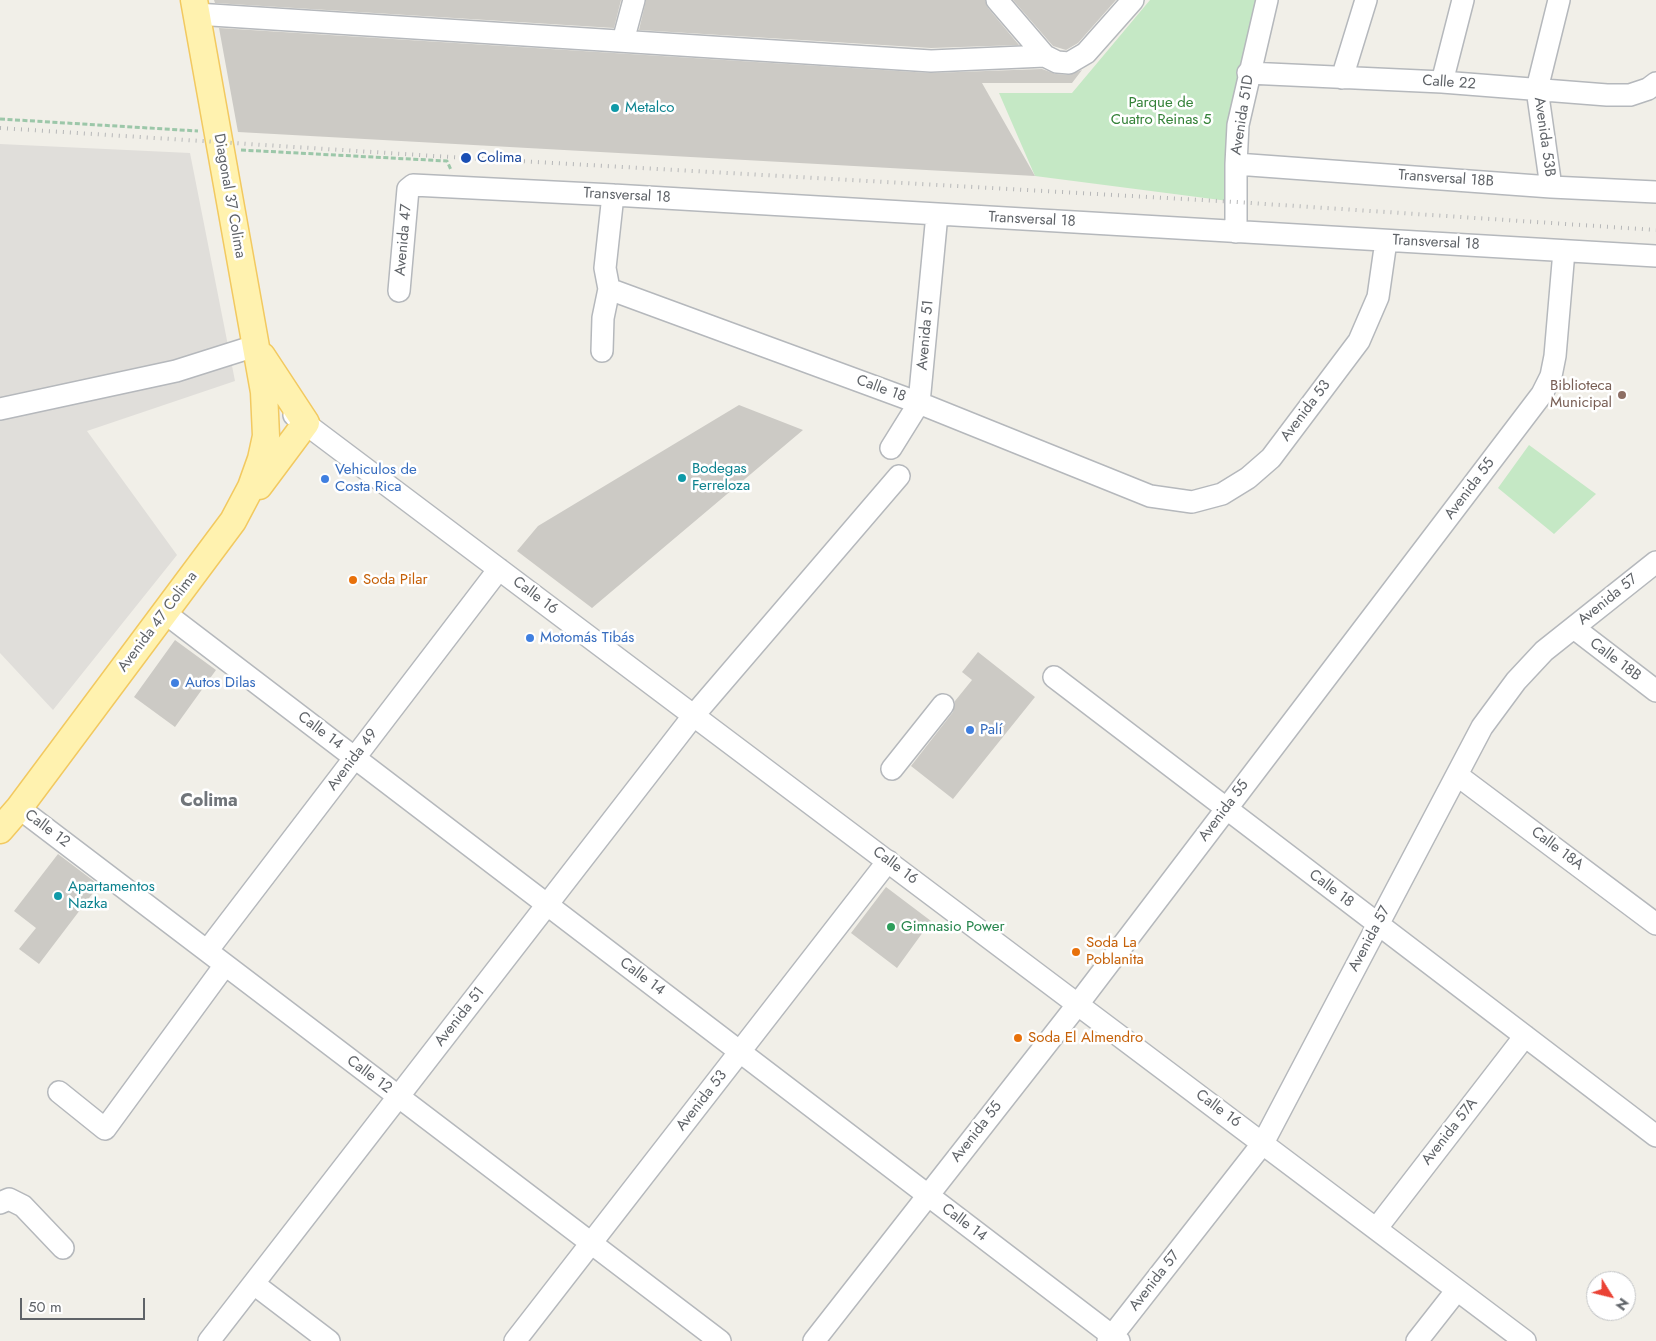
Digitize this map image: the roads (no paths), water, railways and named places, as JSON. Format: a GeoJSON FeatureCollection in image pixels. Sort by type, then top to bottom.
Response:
{"type":"FeatureCollection","features":[{"type":"Feature","properties":{"kind":"main road","name":"Diagonal 37 Colima"},"geometry":{"type":"LineString","coordinates":[[195,7],[264,392]]}},
{"type":"Feature","properties":{"kind":"main road"},"geometry":{"type":"LineString","coordinates":[[233,521],[306,423],[256,346]]}},
{"type":"Feature","properties":{"kind":"main road","name":"Avenida 47 Colima"},"geometry":{"type":"LineString","coordinates":[[0,830],[19,808],[233,521],[251,487],[262,460],[266,436],[264,392]]}},
{"type":"Feature","properties":{"kind":"street"},"geometry":{"type":"LineString","coordinates":[[623,41],[634,0]]}},
{"type":"Feature","properties":{"kind":"street"},"geometry":{"type":"LineString","coordinates":[[997,0],[1045,56],[1058,62],[1069,63],[1086,53],[1133,0]]}},
{"type":"Feature","properties":{"kind":"street","name":"Avenida 51D"},"geometry":{"type":"LineString","coordinates":[[1236,232],[1238,125],[1248,73],[1267,0]]}},
{"type":"Feature","properties":{"kind":"street"},"geometry":{"type":"LineString","coordinates":[[1342,78],[1366,0]]}},
{"type":"Feature","properties":{"kind":"street"},"geometry":{"type":"LineString","coordinates":[[1442,82],[1463,0]]}},
{"type":"Feature","properties":{"kind":"street","name":"Avenida 53B"},"geometry":{"type":"LineString","coordinates":[[1551,187],[1538,89],[1559,0]]}},
{"type":"Feature","properties":{"kind":"street"},"geometry":{"type":"LineString","coordinates":[[195,7],[623,41],[931,61],[1045,56]]}},
{"type":"Feature","properties":{"kind":"street","name":"Calle 22"},"geometry":{"type":"LineString","coordinates":[[1248,73],[1442,82],[1630,96],[1652,86]]}},
{"type":"Feature","properties":{"kind":"street","name":"Transversal 18B"},"geometry":{"type":"LineString","coordinates":[[1236,164],[1551,187],[1656,192]]}},
{"type":"Feature","properties":{"kind":"street","name":"Transversal 18"},"geometry":{"type":"LineString","coordinates":[[408,189],[413,186],[460,187],[613,195],[1656,256]]}},
{"type":"Feature","properties":{"kind":"street","name":"Avenida 47"},"geometry":{"type":"LineString","coordinates":[[399,292],[408,189]]}},
{"type":"Feature","properties":{"kind":"street"},"geometry":{"type":"LineString","coordinates":[[602,351],[604,318],[609,288],[605,268],[613,195]]}},
{"type":"Feature","properties":{"kind":"street","name":"Avenida 51"},"geometry":{"type":"LineString","coordinates":[[892,448],[919,402],[937,214]]}},
{"type":"Feature","properties":{"kind":"street","name":"Avenida 53"},"geometry":{"type":"LineString","coordinates":[[1150,496],[1192,502],[1222,494],[1248,478],[1271,458],[1360,341],[1378,297],[1386,240]]}},
{"type":"Feature","properties":{"kind":"street","name":"Avenida 55"},"geometry":{"type":"LineString","coordinates":[[814,1341],[1078,1004],[1542,394],[1551,376],[1555,356],[1564,251]]}},
{"type":"Feature","properties":{"kind":"street","name":"Calle 18"},"geometry":{"type":"LineString","coordinates":[[609,288],[919,402],[1150,496]]}},
{"type":"Feature","properties":{"kind":"street"},"geometry":{"type":"LineString","coordinates":[[0,409],[176,371],[256,346]]}},
{"type":"Feature","properties":{"kind":"street","name":"Calle 16"},"geometry":{"type":"LineString","coordinates":[[264,392],[1525,1341]]}},
{"type":"Feature","properties":{"kind":"street","name":"Avenida 51"},"geometry":{"type":"LineString","coordinates":[[209,1341],[694,715],[899,476]]}},
{"type":"Feature","properties":{"kind":"street","name":"Avenida 57"},"geometry":{"type":"LineString","coordinates":[[1113,1339],[1263,1143],[1482,727],[1516,681],[1544,652],[1656,562]]}},
{"type":"Feature","properties":{"kind":"street","name":"Avenida 49"},"geometry":{"type":"LineString","coordinates":[[207,951],[499,569]]}},
{"type":"Feature","properties":{"kind":"street","name":"Calle 14"},"geometry":{"type":"LineString","coordinates":[[165,613],[1113,1339]]}},
{"type":"Feature","properties":{"kind":"street","name":"Calle 18B"},"geometry":{"type":"LineString","coordinates":[[1574,628],[1656,691]]}},
{"type":"Feature","properties":{"kind":"street","name":"Calle 18"},"geometry":{"type":"LineString","coordinates":[[1054,677],[1656,1136]]}},
{"type":"Feature","properties":{"kind":"street"},"geometry":{"type":"LineString","coordinates":[[892,770],[943,705]]}},
{"type":"Feature","properties":{"kind":"street","name":"Calle 18A"},"geometry":{"type":"LineString","coordinates":[[1457,775],[1656,924]]}},
{"type":"Feature","properties":{"kind":"street","name":"Calle 12"},"geometry":{"type":"LineString","coordinates":[[19,808],[720,1341]]}},
{"type":"Feature","properties":{"kind":"street","name":"Avenida 53"},"geometry":{"type":"LineString","coordinates":[[515,1341],[888,861]]}},
{"type":"Feature","properties":{"kind":"street"},"geometry":{"type":"LineString","coordinates":[[59,1092],[105,1129],[225,965]]}},
{"type":"Feature","properties":{"kind":"street","name":"Avenida 57A"},"geometry":{"type":"LineString","coordinates":[[1376,1229],[1524,1036]]}},
{"type":"Feature","properties":{"kind":"street"},"geometry":{"type":"LineString","coordinates":[[0,1203],[9,1199],[23,1206],[63,1248]]}},
{"type":"Feature","properties":{"kind":"street"},"geometry":{"type":"LineString","coordinates":[[254,1284],[329,1341]]}},
{"type":"Feature","properties":{"kind":"street"},"geometry":{"type":"LineString","coordinates":[[1417,1341],[1457,1290]]}},
{"type":"Feature","properties":{"kind":"railway"},"geometry":{"type":"LineString","coordinates":[[0,128],[466,158],[1236,202],[1656,230]]}},
{"type":"Feature","properties":{"kind":"place","name":"Metalco"},"geometry":{"type":"Point","coordinates":[615,108]}},
{"type":"Feature","properties":{"kind":"place","name":"Colima"},"geometry":{"type":"Point","coordinates":[466,158]}},
{"type":"Feature","properties":{"kind":"place","name":"Biblioteca Municipal"},"geometry":{"type":"Point","coordinates":[1622,395]}},
{"type":"Feature","properties":{"kind":"place","name":"Bodegas Ferreloza"},"geometry":{"type":"Point","coordinates":[682,478]}},
{"type":"Feature","properties":{"kind":"place","name":"Vehiculos de Costa Rica"},"geometry":{"type":"Point","coordinates":[325,479]}},
{"type":"Feature","properties":{"kind":"place","name":"Soda Pilar"},"geometry":{"type":"Point","coordinates":[353,580]}},
{"type":"Feature","properties":{"kind":"place","name":"Motomás Tibás"},"geometry":{"type":"Point","coordinates":[530,638]}},
{"type":"Feature","properties":{"kind":"place","name":"Autos Dilas"},"geometry":{"type":"Point","coordinates":[175,683]}},
{"type":"Feature","properties":{"kind":"place","name":"Palí"},"geometry":{"type":"Point","coordinates":[970,730]}},
{"type":"Feature","properties":{"kind":"place","name":"Apartamentos Nazka"},"geometry":{"type":"Point","coordinates":[58,896]}},
{"type":"Feature","properties":{"kind":"place","name":"Gimnasio Power"},"geometry":{"type":"Point","coordinates":[891,927]}},
{"type":"Feature","properties":{"kind":"place","name":"Soda La Poblanita"},"geometry":{"type":"Point","coordinates":[1076,952]}},
{"type":"Feature","properties":{"kind":"place","name":"Soda El Almendro"},"geometry":{"type":"Point","coordinates":[1018,1038]}},
{"type":"Feature","properties":{"kind":"district","name":"Colima"},"geometry":{"type":"Point","coordinates":[209,802]}},
{"type":"Feature","properties":{"kind":"park label","name":"Parque de Cuatro Reinas 5"},"geometry":{"type":"Point","coordinates":[1161,112]}}]}
